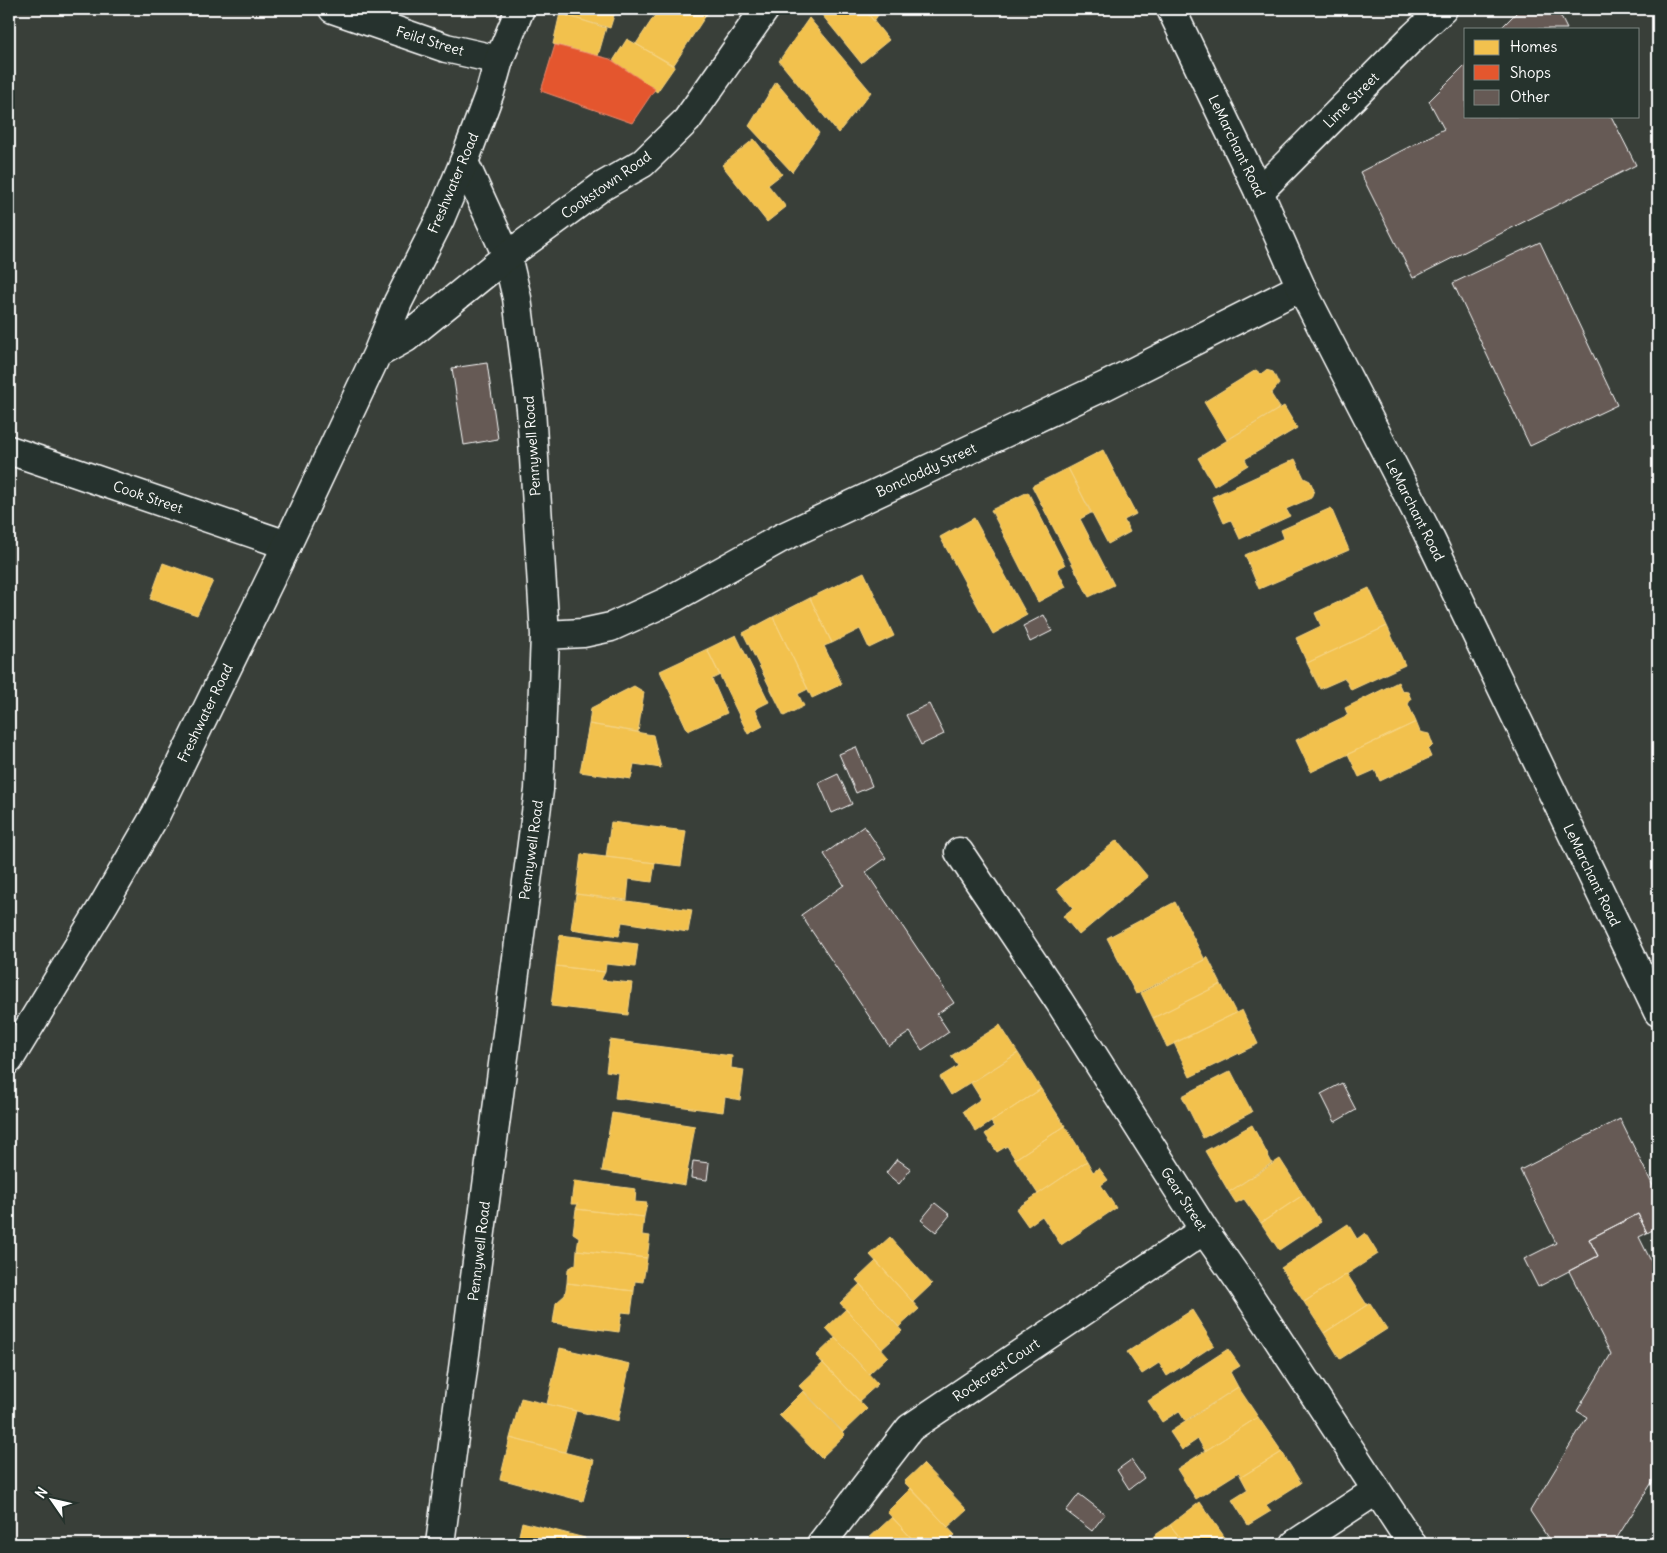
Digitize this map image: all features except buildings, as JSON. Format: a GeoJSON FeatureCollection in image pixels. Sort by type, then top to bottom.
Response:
{"type":"FeatureCollection","features":[{"type":"Feature","properties":{"kind":"street","name":"Feild Street"},"geometry":{"type":"LineString","coordinates":[[333,9],[446,48],[499,60]]}},
{"type":"Feature","properties":{"kind":"street","name":"Freshwater Road"},"geometry":{"type":"LineString","coordinates":[[9,1060],[104,904],[156,814],[287,545],[377,354],[398,302],[440,219],[464,162],[490,92],[499,60],[520,9]]}},
{"type":"Feature","properties":{"kind":"street","name":"Cookstown Road"},"geometry":{"type":"LineString","coordinates":[[508,256],[601,187],[642,164],[687,120],[765,9]]}},
{"type":"Feature","properties":{"kind":"street","name":"LeMarchant Road"},"geometry":{"type":"LineString","coordinates":[[1171,9],[1259,192],[1301,287],[1427,532],[1658,1012]]}},
{"type":"Feature","properties":{"kind":"street","name":"Lime Street"},"geometry":{"type":"LineString","coordinates":[[1259,192],[1443,9]]}},
{"type":"Feature","properties":{"kind":"street","name":"Pennywell Road"},"geometry":{"type":"LineString","coordinates":[[440,1544],[539,790],[545,634],[531,409],[516,298],[508,256],[464,162]]}},
{"type":"Feature","properties":{"kind":"street"},"geometry":{"type":"LineString","coordinates":[[377,354],[406,338],[508,256]]}},
{"type":"Feature","properties":{"kind":"street","name":"Boncloddy Street"},"geometry":{"type":"LineString","coordinates":[[545,634],[584,632],[611,627],[668,601],[781,538],[1105,386],[1301,287]]}},
{"type":"Feature","properties":{"kind":"street","name":"Cook Street"},"geometry":{"type":"LineString","coordinates":[[9,450],[287,545]]}},
{"type":"Feature","properties":{"kind":"street","name":"Gear Street"},"geometry":{"type":"LineString","coordinates":[[959,852],[1063,1008],[1204,1230],[1243,1286],[1412,1544]]}},
{"type":"Feature","properties":{"kind":"street","name":"Rockcrest Court"},"geometry":{"type":"LineString","coordinates":[[821,1544],[910,1428],[1204,1230]]}},
{"type":"Feature","properties":{"kind":"street"},"geometry":{"type":"LineString","coordinates":[[1295,1544],[1377,1490]]}}]}
